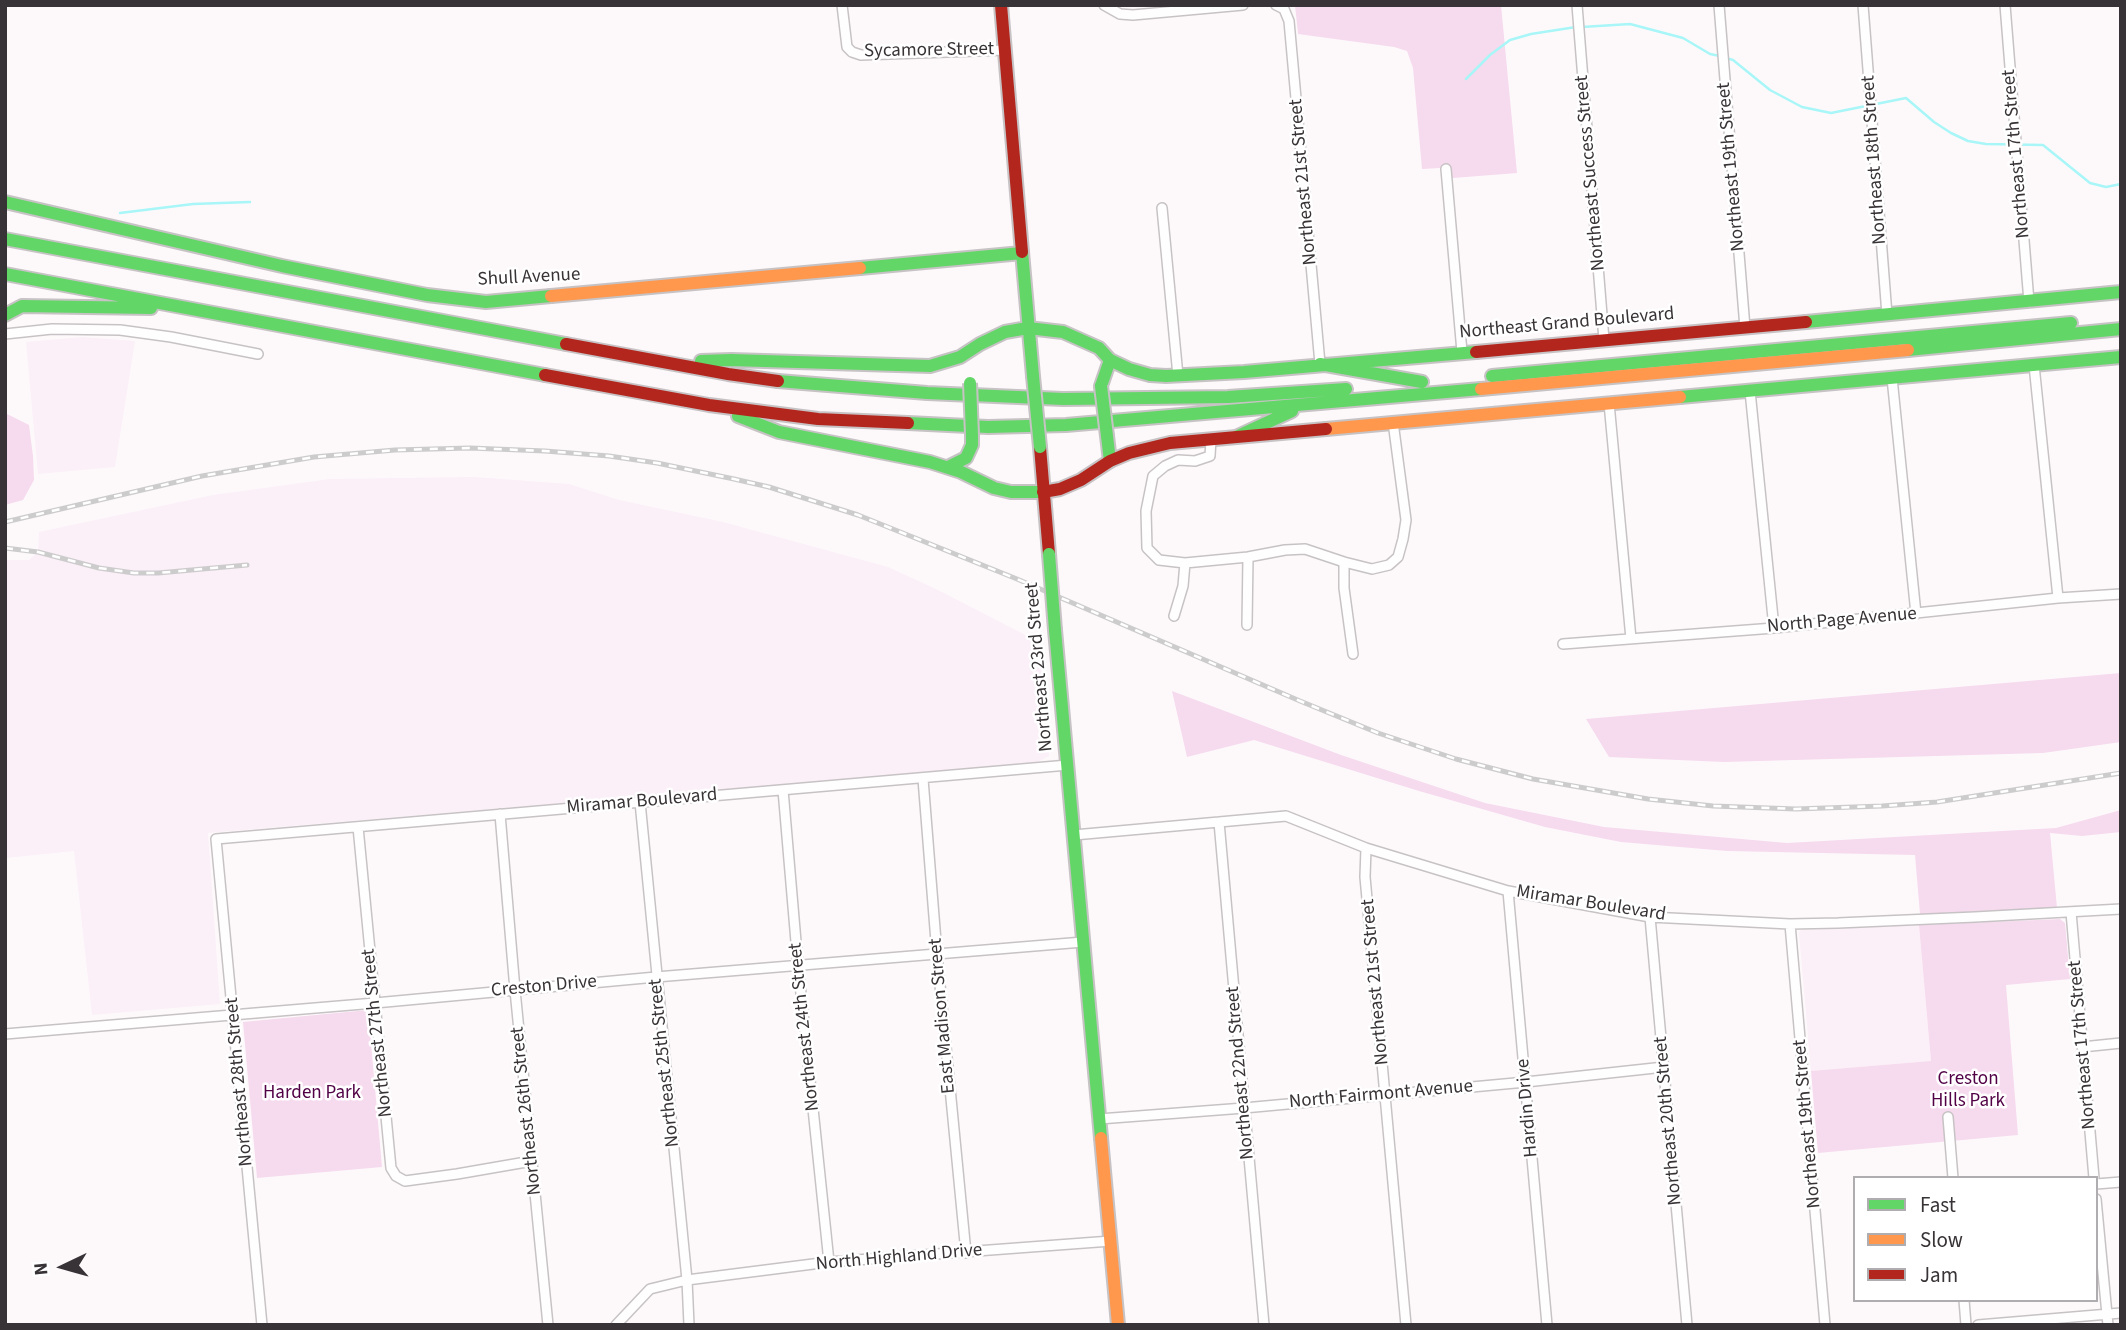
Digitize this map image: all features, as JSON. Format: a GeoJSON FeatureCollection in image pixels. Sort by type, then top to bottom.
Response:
{"type":"FeatureCollection","features":[{"type":"Feature","properties":{"kind":"main road","name":"Northeast 23rd Street"},"geometry":{"type":"LineString","coordinates":[[1001,5],[1118,1325]]}},
{"type":"Feature","properties":{"kind":"main road","name":"Shull Avenue"},"geometry":{"type":"LineString","coordinates":[[5,202],[282,266],[427,295],[486,302],[1022,253]]}},
{"type":"Feature","properties":{"kind":"main road"},"geometry":{"type":"LineString","coordinates":[[5,239],[662,362],[788,382],[868,390],[1001,397],[1228,397],[1422,382],[2121,317]]}},
{"type":"Feature","properties":{"kind":"main road"},"geometry":{"type":"LineString","coordinates":[[5,274],[709,405],[818,419],[988,427],[1066,425],[2019,341],[2121,329]]}},
{"type":"Feature","properties":{"kind":"main road","name":"Northeast Grand Boulevard"},"geometry":{"type":"LineString","coordinates":[[1028,328],[1055,330],[1082,339],[1099,348],[1110,360],[1129,369],[1150,375],[1178,376],[1745,328],[2121,292]]}},
{"type":"Feature","properties":{"kind":"main road"},"geometry":{"type":"LineString","coordinates":[[5,315],[22,306],[190,308]]}},
{"type":"Feature","properties":{"kind":"main road"},"geometry":{"type":"LineString","coordinates":[[662,362],[731,360],[930,366],[948,362],[1005,332],[1028,328]]}},
{"type":"Feature","properties":{"kind":"main road"},"geometry":{"type":"LineString","coordinates":[[709,405],[779,432],[948,467],[994,488],[1011,492],[1043,492],[1060,489],[1081,480],[1110,461],[1146,447],[1170,443],[2121,357]]}},
{"type":"Feature","properties":{"kind":"main road"},"geometry":{"type":"LineString","coordinates":[[1110,360],[1101,386],[1110,461]]}},
{"type":"Feature","properties":{"kind":"main road"},"geometry":{"type":"LineString","coordinates":[[948,362],[963,365],[967,369],[972,435],[972,444],[966,458],[948,467]]}},
{"type":"Feature","properties":{"kind":"main road"},"geometry":{"type":"LineString","coordinates":[[1320,364],[1422,382]]}},
{"type":"Feature","properties":{"kind":"main road"},"geometry":{"type":"LineString","coordinates":[[1236,437],[1308,404]]}},
{"type":"Feature","properties":{"kind":"street","name":"Sycamore Street"},"geometry":{"type":"LineString","coordinates":[[842,5],[847,47],[861,55],[1005,50]]}},
{"type":"Feature","properties":{"kind":"street"},"geometry":{"type":"LineString","coordinates":[[1104,5],[1120,14],[1133,15],[1242,5]]}},
{"type":"Feature","properties":{"kind":"street","name":"Northeast 21st Street"},"geometry":{"type":"LineString","coordinates":[[1276,5],[1284,9],[1290,21],[1320,364]]}},
{"type":"Feature","properties":{"kind":"street","name":"Northeast Success Street"},"geometry":{"type":"LineString","coordinates":[[1577,5],[1604,340]]}},
{"type":"Feature","properties":{"kind":"street","name":"Northeast 19th Street"},"geometry":{"type":"LineString","coordinates":[[1719,5],[1745,328]]}},
{"type":"Feature","properties":{"kind":"street","name":"Northeast 18th Street"},"geometry":{"type":"LineString","coordinates":[[1863,5],[1887,315]]}},
{"type":"Feature","properties":{"kind":"street","name":"Northeast 17th Street"},"geometry":{"type":"LineString","coordinates":[[2005,5],[2029,302]]}},
{"type":"Feature","properties":{"kind":"street"},"geometry":{"type":"LineString","coordinates":[[1446,169],[1462,352]]}},
{"type":"Feature","properties":{"kind":"street"},"geometry":{"type":"LineString","coordinates":[[1162,208],[1178,376]]}},
{"type":"Feature","properties":{"kind":"street"},"geometry":{"type":"LineString","coordinates":[[5,334],[52,329],[120,330],[258,354]]}},
{"type":"Feature","properties":{"kind":"street"},"geometry":{"type":"LineString","coordinates":[[2035,365],[2058,598]]}},
{"type":"Feature","properties":{"kind":"street"},"geometry":{"type":"LineString","coordinates":[[1892,378],[1916,614]]}},
{"type":"Feature","properties":{"kind":"street"},"geometry":{"type":"LineString","coordinates":[[1750,391],[1774,628]]}},
{"type":"Feature","properties":{"kind":"street"},"geometry":{"type":"LineString","coordinates":[[1609,403],[1631,639]]}},
{"type":"Feature","properties":{"kind":"street"},"geometry":{"type":"LineString","coordinates":[[1212,439],[1210,457],[1195,461],[1178,460],[1153,476],[1146,511],[1147,548],[1159,560],[1185,563],[1305,549],[1372,569],[1389,565],[1398,557],[1406,520],[1393,422]]}},
{"type":"Feature","properties":{"kind":"street"},"geometry":{"type":"LineString","coordinates":[[1247,625],[1248,557]]}},
{"type":"Feature","properties":{"kind":"street"},"geometry":{"type":"LineString","coordinates":[[1344,562],[1344,588],[1353,654]]}},
{"type":"Feature","properties":{"kind":"street"},"geometry":{"type":"LineString","coordinates":[[1174,616],[1183,586],[1185,563]]}},
{"type":"Feature","properties":{"kind":"street","name":"North Page Avenue"},"geometry":{"type":"LineString","coordinates":[[1563,644],[1774,628],[2058,598],[2121,594]]}},
{"type":"Feature","properties":{"kind":"street","name":"Miramar Boulevard"},"geometry":{"type":"LineString","coordinates":[[216,839],[1068,765]]}},
{"type":"Feature","properties":{"kind":"street","name":"East Madison Street"},"geometry":{"type":"LineString","coordinates":[[923,779],[966,1253]]}},
{"type":"Feature","properties":{"kind":"street","name":"Northeast 24th Street"},"geometry":{"type":"LineString","coordinates":[[783,790],[798,965],[830,1262]]}},
{"type":"Feature","properties":{"kind":"street","name":"Northeast 25th Street"},"geometry":{"type":"LineString","coordinates":[[640,802],[687,1280],[689,1325]]}},
{"type":"Feature","properties":{"kind":"street","name":"Northeast 26th Street"},"geometry":{"type":"LineString","coordinates":[[500,814],[548,1325]]}},
{"type":"Feature","properties":{"kind":"street","name":"Miramar Boulevard"},"geometry":{"type":"LineString","coordinates":[[1074,835],[1286,816],[1366,848],[1508,891],[1650,917],[1790,923],[1975,918],[2121,909]]}},
{"type":"Feature","properties":{"kind":"street","name":"Northeast 22nd Street"},"geometry":{"type":"LineString","coordinates":[[1219,822],[1264,1325]]}},
{"type":"Feature","properties":{"kind":"street","name":"Northeast 27th Street"},"geometry":{"type":"LineString","coordinates":[[358,827],[391,1168],[396,1176],[405,1181],[532,1161]]}},
{"type":"Feature","properties":{"kind":"street","name":"Northeast 28th Street"},"geometry":{"type":"LineString","coordinates":[[216,839],[262,1325]]}},
{"type":"Feature","properties":{"kind":"street","name":"Northeast 21st Street"},"geometry":{"type":"LineString","coordinates":[[1366,848],[1366,877],[1406,1325]]}},
{"type":"Feature","properties":{"kind":"street","name":"Hardin Drive"},"geometry":{"type":"LineString","coordinates":[[1508,891],[1547,1325]]}},
{"type":"Feature","properties":{"kind":"street","name":"Northeast 17th Street"},"geometry":{"type":"LineString","coordinates":[[2071,912],[2094,1176]]}},
{"type":"Feature","properties":{"kind":"street","name":"Northeast 20th Street"},"geometry":{"type":"LineString","coordinates":[[1650,917],[1687,1325]]}},
{"type":"Feature","properties":{"kind":"street","name":"Northeast 19th Street"},"geometry":{"type":"LineString","coordinates":[[1790,923],[1825,1325]]}},
{"type":"Feature","properties":{"kind":"street","name":"Creston Drive"},"geometry":{"type":"LineString","coordinates":[[5,1034],[1083,942]]}},
{"type":"Feature","properties":{"kind":"street"},"geometry":{"type":"LineString","coordinates":[[2082,1047],[2121,1043]]}},
{"type":"Feature","properties":{"kind":"street","name":"North Fairmont Avenue"},"geometry":{"type":"LineString","coordinates":[[1099,1119],[1244,1108],[1664,1067]]}},
{"type":"Feature","properties":{"kind":"street"},"geometry":{"type":"LineString","coordinates":[[1948,1116],[1953,1176]]}},
{"type":"Feature","properties":{"kind":"street"},"geometry":{"type":"LineString","coordinates":[[2098,1184],[2121,1182]]}},
{"type":"Feature","properties":{"kind":"street"},"geometry":{"type":"LineString","coordinates":[[2098,1220],[2108,1325]]}},
{"type":"Feature","properties":{"kind":"street","name":"North Highland Drive"},"geometry":{"type":"LineString","coordinates":[[616,1325],[650,1289],[687,1280],[830,1262],[1111,1241]]}},
{"type":"Feature","properties":{"kind":"street"},"geometry":{"type":"LineString","coordinates":[[1964,1302],[1966,1325]]}},
{"type":"Feature","properties":{"kind":"street"},"geometry":{"type":"LineString","coordinates":[[1978,1325],[2121,1313]]}},
{"type":"Feature","properties":{"kind":"shaded area"},"geometry":{"type":"Polygon","coordinates":[[[82,337],[135,341],[115,467],[38,474],[26,342],[82,337]]]}},
{"type":"Feature","properties":{"kind":"shaded area"},"geometry":{"type":"Polygon","coordinates":[[[474,477],[569,484],[619,500],[723,522],[888,567],[936,589],[1039,642],[1049,756],[1036,763],[208,833],[220,1004],[92,1015],[74,851],[5,858],[5,560],[29,560],[38,552],[39,532],[213,495],[330,479],[474,477]]]}},
{"type":"Feature","properties":{"kind":"shaded area"},"geometry":{"type":"Polygon","coordinates":[[[1919,925],[1931,1061],[1811,1071],[1799,933],[1801,930],[1919,925]]]}},
{"type":"Feature","properties":{"kind":"green space"},"geometry":{"type":"Polygon","coordinates":[[[1295,5],[1501,5],[1517,173],[1453,178],[1440,168],[1422,169],[1413,68],[1407,51],[1298,34],[1295,5]]]}},
{"type":"Feature","properties":{"kind":"green space"},"geometry":{"type":"Polygon","coordinates":[[[5,413],[29,425],[34,480],[23,500],[5,505],[5,413]]]}},
{"type":"Feature","properties":{"kind":"green space"},"geometry":{"type":"Polygon","coordinates":[[[2121,673],[2121,742],[2043,753],[1724,762],[1609,757],[1586,719],[2121,673]]]}},
{"type":"Feature","properties":{"kind":"green space"},"geometry":{"type":"Polygon","coordinates":[[[1172,691],[1341,755],[1485,803],[1604,827],[1787,843],[2056,828],[2121,810],[2121,832],[2082,836],[2050,833],[2057,908],[1920,914],[1915,855],[1727,851],[1621,842],[1545,827],[1254,740],[1187,757],[1172,691]]]}},
{"type":"Feature","properties":{"kind":"green space","name":"Creston Hills Park"},"geometry":{"type":"Polygon","coordinates":[[[2060,919],[2065,923],[2070,979],[2006,985],[2018,1135],[1818,1153],[1811,1071],[1931,1061],[1919,925],[2060,919]]]}},
{"type":"Feature","properties":{"kind":"green space","name":"Harden Park"},"geometry":{"type":"Polygon","coordinates":[[[368,1010],[382,1167],[257,1178],[243,1022],[368,1010]]]}},
{"type":"Feature","properties":{"kind":"waterway"},"geometry":{"type":"LineString","coordinates":[[1582,27],[1630,24],[1683,38],[1710,54],[1720,56]]}},
{"type":"Feature","properties":{"kind":"waterway"},"geometry":{"type":"LineString","coordinates":[[1466,79],[1510,40],[1576,27]]}},
{"type":"Feature","properties":{"kind":"waterway"},"geometry":{"type":"LineString","coordinates":[[1726,58],[1733,60],[1770,90],[1802,107],[1831,113],[1906,98],[1934,122],[1968,141],[2043,145],[2090,183],[2106,187],[2121,184]]}},
{"type":"Feature","properties":{"kind":"waterway"},"geometry":{"type":"LineString","coordinates":[[120,213],[193,204],[250,202]]}},
{"type":"Feature","properties":{"kind":"railway"},"geometry":{"type":"LineString","coordinates":[[5,522],[202,476],[314,457],[395,450],[470,448],[609,456],[657,463],[769,487],[858,515],[1017,579],[1378,733],[1456,759],[1533,779],[1648,799],[1713,806],[1796,809],[1937,802],[2121,773]]}},
{"type":"Feature","properties":{"kind":"railway"},"geometry":{"type":"LineString","coordinates":[[5,548],[38,552],[99,568],[134,573],[247,565]]}},
{"type":"Feature","properties":{"kind":"traffic: fast"},"geometry":{"type":"LineString","coordinates":[[5,202],[282,266],[427,295],[486,302],[551,296]]}},
{"type":"Feature","properties":{"kind":"traffic: fast"},"geometry":{"type":"LineString","coordinates":[[5,239],[566,344]]}},
{"type":"Feature","properties":{"kind":"traffic: fast"},"geometry":{"type":"LineString","coordinates":[[1022,252],[1033,376]]}},
{"type":"Feature","properties":{"kind":"traffic: fast"},"geometry":{"type":"LineString","coordinates":[[860,268],[1022,253]]}},
{"type":"Feature","properties":{"kind":"traffic: fast"},"geometry":{"type":"LineString","coordinates":[[5,274],[545,375]]}},
{"type":"Feature","properties":{"kind":"traffic: fast"},"geometry":{"type":"LineString","coordinates":[[1806,322],[2121,292]]}},
{"type":"Feature","properties":{"kind":"traffic: fast"},"geometry":{"type":"LineString","coordinates":[[5,315],[22,306],[151,308]]}},
{"type":"Feature","properties":{"kind":"traffic: fast"},"geometry":{"type":"LineString","coordinates":[[1492,376],[2071,323]]}},
{"type":"Feature","properties":{"kind":"traffic: fast"},"geometry":{"type":"LineString","coordinates":[[1028,328],[1063,332],[1099,348],[1110,360],[1129,369],[1166,376],[1476,352]]}},
{"type":"Feature","properties":{"kind":"traffic: fast"},"geometry":{"type":"LineString","coordinates":[[701,361],[930,366],[960,357],[1005,332],[1028,328]]}},
{"type":"Feature","properties":{"kind":"traffic: fast"},"geometry":{"type":"LineString","coordinates":[[1908,350],[2121,329]]}},
{"type":"Feature","properties":{"kind":"traffic: fast"},"geometry":{"type":"LineString","coordinates":[[1680,397],[2121,357]]}},
{"type":"Feature","properties":{"kind":"traffic: fast"},"geometry":{"type":"LineString","coordinates":[[1101,386],[1110,360]]}},
{"type":"Feature","properties":{"kind":"traffic: fast"},"geometry":{"type":"LineString","coordinates":[[1320,364],[1422,382]]}},
{"type":"Feature","properties":{"kind":"traffic: fast"},"geometry":{"type":"LineString","coordinates":[[1033,376],[1040,447]]}},
{"type":"Feature","properties":{"kind":"traffic: fast"},"geometry":{"type":"LineString","coordinates":[[778,381],[927,393],[1063,399],[1228,397],[1346,389]]}},
{"type":"Feature","properties":{"kind":"traffic: fast"},"geometry":{"type":"LineString","coordinates":[[970,383],[972,435]]}},
{"type":"Feature","properties":{"kind":"traffic: fast"},"geometry":{"type":"LineString","coordinates":[[1101,386],[1107,436]]}},
{"type":"Feature","properties":{"kind":"traffic: fast"},"geometry":{"type":"LineString","coordinates":[[908,423],[988,427],[1066,425],[1481,389]]}},
{"type":"Feature","properties":{"kind":"traffic: fast"},"geometry":{"type":"LineString","coordinates":[[1236,437],[1292,411]]}},
{"type":"Feature","properties":{"kind":"traffic: fast"},"geometry":{"type":"LineString","coordinates":[[738,416],[779,432],[930,462],[961,472],[994,488],[1011,492],[1043,492]]}},
{"type":"Feature","properties":{"kind":"traffic: fast"},"geometry":{"type":"LineString","coordinates":[[948,467],[966,458],[972,445],[972,435]]}},
{"type":"Feature","properties":{"kind":"traffic: fast"},"geometry":{"type":"LineString","coordinates":[[1107,436],[1110,461]]}},
{"type":"Feature","properties":{"kind":"traffic: fast"},"geometry":{"type":"LineString","coordinates":[[1049,554],[1055,630]]}},
{"type":"Feature","properties":{"kind":"traffic: fast"},"geometry":{"type":"LineString","coordinates":[[1055,630],[1101,1138]]}},
{"type":"Feature","properties":{"kind":"traffic: slow"},"geometry":{"type":"LineString","coordinates":[[551,296],[860,268]]}},
{"type":"Feature","properties":{"kind":"traffic: slow"},"geometry":{"type":"LineString","coordinates":[[1481,389],[1908,350]]}},
{"type":"Feature","properties":{"kind":"traffic: slow"},"geometry":{"type":"LineString","coordinates":[[1326,429],[1680,397]]}},
{"type":"Feature","properties":{"kind":"traffic: slow"},"geometry":{"type":"LineString","coordinates":[[1101,1138],[1118,1325]]}},
{"type":"Feature","properties":{"kind":"traffic: jam"},"geometry":{"type":"LineString","coordinates":[[1001,5],[1022,252]]}},
{"type":"Feature","properties":{"kind":"traffic: jam"},"geometry":{"type":"LineString","coordinates":[[1476,352],[1806,322]]}},
{"type":"Feature","properties":{"kind":"traffic: jam"},"geometry":{"type":"LineString","coordinates":[[566,344],[778,381]]}},
{"type":"Feature","properties":{"kind":"traffic: jam"},"geometry":{"type":"LineString","coordinates":[[545,375],[709,405],[818,419],[908,423]]}},
{"type":"Feature","properties":{"kind":"traffic: jam"},"geometry":{"type":"LineString","coordinates":[[1043,492],[1060,489],[1081,480],[1110,461],[1129,453],[1170,443],[1326,429]]}},
{"type":"Feature","properties":{"kind":"traffic: jam"},"geometry":{"type":"LineString","coordinates":[[1040,447],[1049,554]]}}]}
